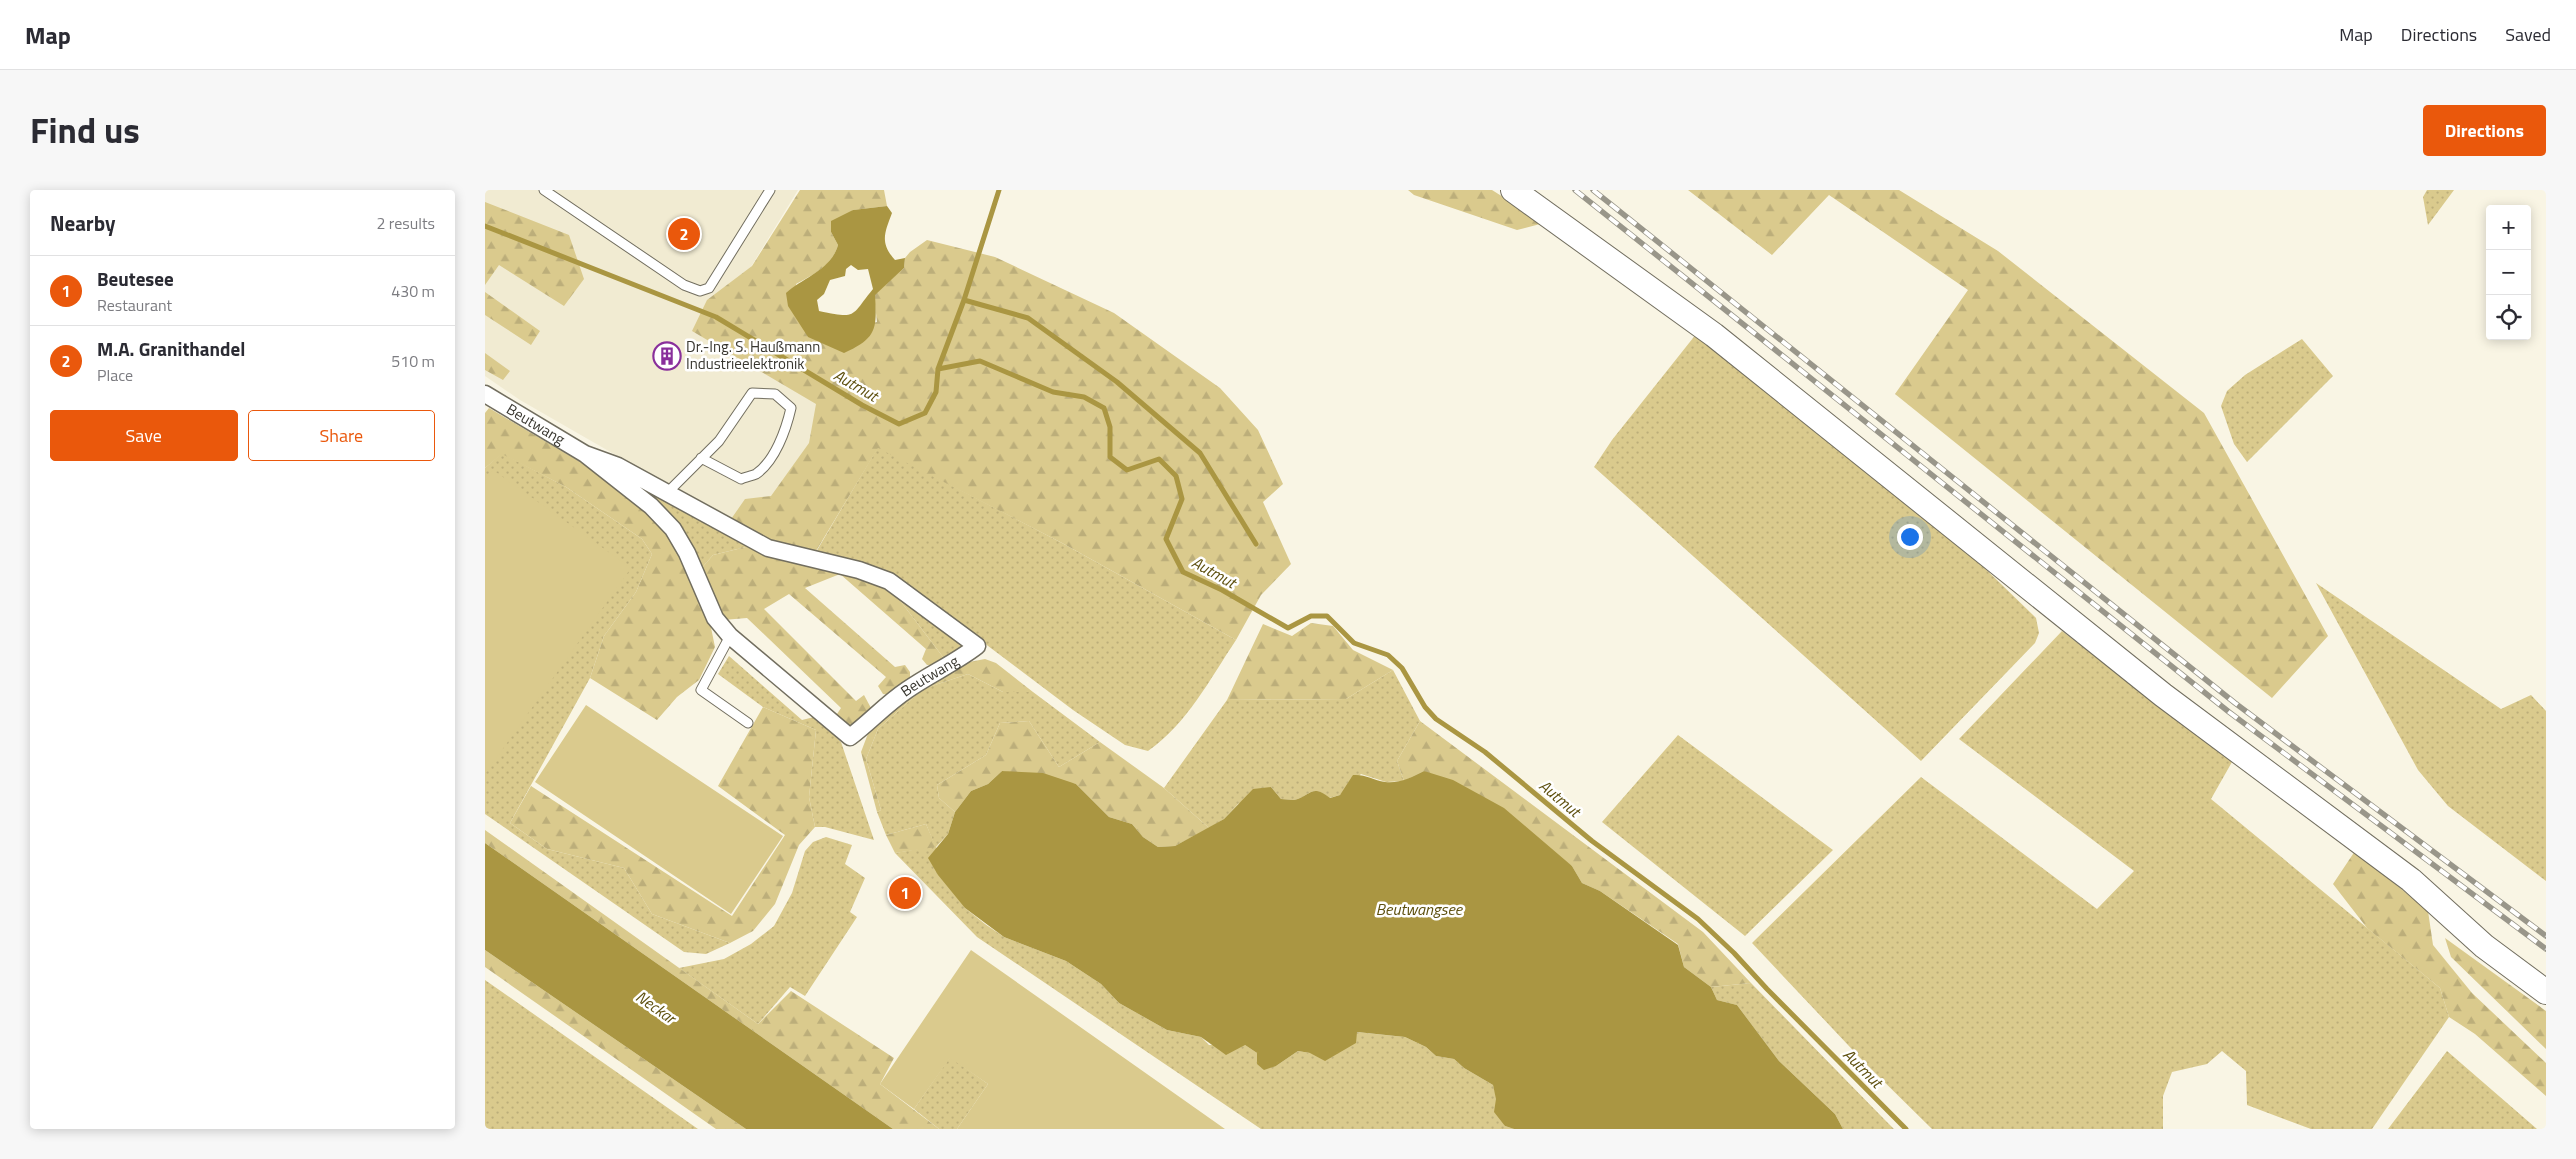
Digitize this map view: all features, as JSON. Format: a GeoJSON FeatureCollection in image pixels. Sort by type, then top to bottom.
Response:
{"type":"FeatureCollection","features":[{"type":"Feature","properties":{"kind":"street"},"geometry":{"type":"LineString","coordinates":[[1513,190],[1714,335],[2163,695],[2411,880],[2484,946],[2546,992]]}},
{"type":"Feature","properties":{"kind":"street","name":"Beutwang"},"geometry":{"type":"LineString","coordinates":[[485,394],[585,454],[651,506],[673,529],[687,553],[715,618],[730,636],[850,737],[870,723],[885,705],[929,675],[956,662],[977,646],[889,581],[859,570],[768,548],[617,466],[585,454]]}},
{"type":"Feature","properties":{"kind":"lane"},"geometry":{"type":"LineString","coordinates":[[544,190],[684,285],[700,291],[709,288],[769,190]]}},
{"type":"Feature","properties":{"kind":"lane"},"geometry":{"type":"LineString","coordinates":[[667,492],[701,458],[719,442],[752,393],[775,394],[791,408],[786,432],[775,452],[756,474],[741,479],[701,458]]}},
{"type":"Feature","properties":{"kind":"lane"},"geometry":{"type":"LineString","coordinates":[[730,636],[721,656],[701,690],[749,723]]}},
{"type":"Feature","properties":{"kind":"shaded area"},"geometry":{"type":"Polygon","coordinates":[[[485,190],[798,190],[708,337],[819,399],[813,443],[746,530],[520,400],[485,376],[485,190]]]}},
{"type":"Feature","properties":{"kind":"green space"},"geometry":{"type":"Polygon","coordinates":[[[800,190],[884,190],[887,206],[853,210],[831,232],[838,245],[831,259],[821,269],[796,284],[808,337],[877,322],[874,295],[904,268],[905,258],[910,252],[927,240],[995,257],[1114,313],[1220,388],[1258,430],[1283,484],[1263,502],[1291,564],[1261,595],[1236,640],[1062,543],[878,448],[816,551],[771,543],[729,522],[745,499],[771,496],[809,443],[816,404],[692,331],[707,300],[752,266],[800,190]]]}},
{"type":"Feature","properties":{"kind":"green space"},"geometry":{"type":"Polygon","coordinates":[[[1408,190],[1492,190],[1544,223],[1517,230],[1414,195],[1408,190]]]}},
{"type":"Feature","properties":{"kind":"green space"},"geometry":{"type":"Polygon","coordinates":[[[1688,190],[1899,190],[1998,251],[2204,413],[2328,636],[2272,698],[1895,394],[1968,290],[1829,195],[1772,255],[1688,190]]]}},
{"type":"Feature","properties":{"kind":"green space"},"geometry":{"type":"Polygon","coordinates":[[[2427,190],[2454,190],[2428,225],[2423,197],[2427,190]]]}},
{"type":"Feature","properties":{"kind":"green space"},"geometry":{"type":"Polygon","coordinates":[[[485,202],[569,235],[584,279],[564,306],[499,265],[485,285],[485,202]]]}},
{"type":"Feature","properties":{"kind":"green space"},"geometry":{"type":"Polygon","coordinates":[[[485,292],[540,331],[531,345],[485,315],[485,292]]]}},
{"type":"Feature","properties":{"kind":"green space"},"geometry":{"type":"Polygon","coordinates":[[[1697,333],[1968,552],[2036,618],[2039,633],[2035,643],[1921,761],[1594,467],[1612,440],[1697,333]]]}},
{"type":"Feature","properties":{"kind":"green space"},"geometry":{"type":"Polygon","coordinates":[[[2302,339],[2333,376],[2247,462],[2234,444],[2221,406],[2227,391],[2245,375],[2302,339]]]}},
{"type":"Feature","properties":{"kind":"green space"},"geometry":{"type":"Polygon","coordinates":[[[485,353],[510,371],[503,380],[485,370],[485,353]]]}},
{"type":"Feature","properties":{"kind":"green space"},"geometry":{"type":"Polygon","coordinates":[[[489,408],[609,479],[657,517],[681,552],[709,618],[715,647],[699,680],[677,697],[657,720],[590,678],[604,636],[636,592],[652,554],[642,539],[566,487],[502,454],[485,468],[485,413],[489,408]]]}},
{"type":"Feature","properties":{"kind":"green space"},"geometry":{"type":"Polygon","coordinates":[[[878,447],[1062,543],[1236,640],[1197,700],[1175,728],[1148,751],[1125,745],[1073,710],[899,579],[855,560],[816,552],[878,447]]]}},
{"type":"Feature","properties":{"kind":"green space"},"geometry":{"type":"Polygon","coordinates":[[[502,453],[566,487],[642,539],[652,554],[636,592],[604,636],[590,678],[510,823],[547,849],[624,868],[652,914],[730,943],[706,954],[684,952],[485,814],[485,468],[502,453]]]}},
{"type":"Feature","properties":{"kind":"green space"},"geometry":{"type":"Polygon","coordinates":[[[493,470],[631,568],[485,774],[485,481],[493,470]]]}},
{"type":"Feature","properties":{"kind":"green space"},"geometry":{"type":"Polygon","coordinates":[[[617,470],[750,546],[713,555],[701,569],[617,470]]]}},
{"type":"Feature","properties":{"kind":"green space"},"geometry":{"type":"Polygon","coordinates":[[[750,546],[889,586],[946,661],[940,665],[927,665],[922,659],[926,649],[840,574],[805,588],[895,667],[905,665],[910,672],[910,679],[890,695],[883,694],[878,686],[886,677],[789,594],[764,609],[856,701],[864,695],[871,708],[867,717],[858,724],[846,726],[835,717],[841,708],[747,618],[723,620],[701,569],[713,555],[750,546]]]}},
{"type":"Feature","properties":{"kind":"green space"},"geometry":{"type":"Polygon","coordinates":[[[2316,583],[2501,709],[2531,695],[2546,711],[2546,881],[2448,806],[2418,770],[2316,583]]]}},
{"type":"Feature","properties":{"kind":"green space"},"geometry":{"type":"Polygon","coordinates":[[[889,586],[961,640],[961,650],[946,661],[889,586]]]}},
{"type":"Feature","properties":{"kind":"green space"},"geometry":{"type":"Polygon","coordinates":[[[1311,623],[1333,626],[1353,650],[1393,670],[1346,699],[1227,700],[1263,624],[1292,636],[1311,623]]]}},
{"type":"Feature","properties":{"kind":"green space"},"geometry":{"type":"Polygon","coordinates":[[[2062,631],[2232,762],[2211,799],[2440,988],[2449,1017],[2372,1129],[2311,1129],[2247,1105],[2246,1071],[2222,1051],[2207,1064],[2172,1072],[2163,1096],[2163,1129],[1932,1129],[1864,1062],[1752,943],[1921,777],[2097,909],[2134,871],[1959,739],[2062,631]]]}},
{"type":"Feature","properties":{"kind":"green space"},"geometry":{"type":"Polygon","coordinates":[[[729,656],[802,720],[814,717],[841,742],[874,840],[825,827],[815,827],[809,797],[816,730],[763,707],[718,674],[729,656]]]}},
{"type":"Feature","properties":{"kind":"green space"},"geometry":{"type":"Polygon","coordinates":[[[985,659],[996,663],[1033,692],[1003,692],[968,674],[923,689],[878,729],[866,759],[881,810],[877,812],[861,752],[869,731],[917,690],[969,662],[985,659]]]}},
{"type":"Feature","properties":{"kind":"green space"},"geometry":{"type":"Polygon","coordinates":[[[1393,670],[1420,721],[1397,761],[1404,781],[1386,782],[1361,774],[1340,795],[1329,798],[1318,791],[1314,791],[1294,800],[1281,799],[1271,787],[1238,804],[1224,819],[1209,828],[1164,788],[1227,700],[1346,699],[1393,670]]]}},
{"type":"Feature","properties":{"kind":"green space"},"geometry":{"type":"Polygon","coordinates":[[[968,674],[1003,692],[1033,692],[1100,742],[1059,767],[1029,721],[1000,723],[986,755],[937,785],[939,798],[955,812],[948,834],[936,847],[965,908],[1004,937],[1066,961],[1101,984],[1119,1003],[1167,1030],[1201,1037],[1209,1045],[1245,1045],[1257,1053],[1257,1064],[1276,1066],[1298,1051],[1310,1053],[1356,1032],[1405,1037],[1426,1047],[1436,1056],[1454,1059],[1464,1068],[1493,1085],[1505,1126],[1514,1129],[1261,1129],[977,937],[895,853],[935,846],[926,824],[886,835],[877,812],[881,810],[866,759],[878,729],[923,689],[968,674]]]}},
{"type":"Feature","properties":{"kind":"green space"},"geometry":{"type":"Polygon","coordinates":[[[586,705],[783,836],[731,914],[535,782],[586,705]]]}},
{"type":"Feature","properties":{"kind":"green space"},"geometry":{"type":"Polygon","coordinates":[[[763,707],[816,730],[809,797],[815,827],[799,845],[775,904],[753,931],[730,943],[652,914],[624,868],[547,849],[510,823],[531,786],[732,916],[785,835],[718,786],[763,707]]]}},
{"type":"Feature","properties":{"kind":"green space"},"geometry":{"type":"Polygon","coordinates":[[[1029,721],[1059,767],[1100,742],[1164,788],[1209,828],[1175,846],[1158,847],[1143,837],[1132,824],[1109,817],[1076,784],[1002,771],[988,784],[971,791],[955,812],[939,798],[937,785],[986,755],[1000,723],[1029,721]]]}},
{"type":"Feature","properties":{"kind":"green space"},"geometry":{"type":"Polygon","coordinates":[[[1420,721],[1703,932],[1751,983],[1711,987],[1684,967],[1678,944],[1600,891],[1582,883],[1572,866],[1424,771],[1404,781],[1397,761],[1420,721]]]}},
{"type":"Feature","properties":{"kind":"green space"},"geometry":{"type":"Polygon","coordinates":[[[1678,735],[1833,850],[1745,936],[1602,822],[1678,735]]]}},
{"type":"Feature","properties":{"kind":"green space"},"geometry":{"type":"Polygon","coordinates":[[[926,824],[936,847],[895,853],[886,835],[926,824]]]}},
{"type":"Feature","properties":{"kind":"green space"},"geometry":{"type":"Polygon","coordinates":[[[485,830],[758,1024],[791,991],[894,1058],[880,1084],[939,1129],[893,1129],[485,843],[485,830]]]}},
{"type":"Feature","properties":{"kind":"green space"},"geometry":{"type":"Polygon","coordinates":[[[826,837],[852,845],[845,864],[865,878],[850,912],[857,917],[805,996],[790,987],[758,1024],[679,968],[724,959],[751,944],[774,926],[792,893],[805,851],[813,842],[826,837]]]}},
{"type":"Feature","properties":{"kind":"green space"},"geometry":{"type":"Polygon","coordinates":[[[2355,851],[2428,911],[2433,945],[2472,993],[2546,1063],[2546,1096],[2475,1034],[2449,1017],[2440,988],[2367,928],[2333,884],[2355,851]]]}},
{"type":"Feature","properties":{"kind":"green space"},"geometry":{"type":"Polygon","coordinates":[[[2445,938],[2546,1011],[2546,1049],[2451,957],[2445,938]]]}},
{"type":"Feature","properties":{"kind":"green space"},"geometry":{"type":"Polygon","coordinates":[[[485,950],[746,1129],[716,1129],[485,967],[485,950]]]}},
{"type":"Feature","properties":{"kind":"green space"},"geometry":{"type":"Polygon","coordinates":[[[971,950],[1225,1129],[957,1129],[988,1084],[950,1058],[914,1109],[880,1084],[971,950]]]}},
{"type":"Feature","properties":{"kind":"green space"},"geometry":{"type":"Polygon","coordinates":[[[485,980],[698,1129],[485,1129],[485,980]]]}},
{"type":"Feature","properties":{"kind":"green space"},"geometry":{"type":"Polygon","coordinates":[[[1751,983],[1894,1129],[1843,1129],[1835,1114],[1779,1061],[1737,1005],[1717,1000],[1711,987],[1751,983]]]}},
{"type":"Feature","properties":{"kind":"green space"},"geometry":{"type":"Polygon","coordinates":[[[2447,1051],[2537,1129],[2388,1129],[2447,1051]]]}},
{"type":"Feature","properties":{"kind":"green space"},"geometry":{"type":"Polygon","coordinates":[[[950,1057],[988,1084],[957,1129],[939,1129],[914,1109],[950,1057]]]}},
{"type":"Feature","properties":{"kind":"water"},"geometry":{"type":"Polygon","coordinates":[[[887,206],[892,213],[885,233],[885,243],[895,260],[905,258],[904,268],[875,295],[876,316],[873,331],[863,342],[844,353],[808,337],[788,306],[786,293],[829,261],[838,245],[831,232],[831,221],[853,210],[887,206]],[[851,265],[846,269],[845,276],[830,280],[824,294],[817,300],[819,311],[847,315],[856,310],[873,289],[868,269],[858,270],[851,265]]]}},
{"type":"Feature","properties":{"kind":"water","name":"Beutwangsee"},"geometry":{"type":"Polygon","coordinates":[[[1002,771],[1043,773],[1076,784],[1109,817],[1132,824],[1143,837],[1158,847],[1175,846],[1224,819],[1253,789],[1271,787],[1281,799],[1294,800],[1315,791],[1319,791],[1330,798],[1340,795],[1353,775],[1395,782],[1405,780],[1424,771],[1453,780],[1504,808],[1572,866],[1582,883],[1600,891],[1678,945],[1684,967],[1711,987],[1717,1000],[1737,1005],[1779,1061],[1835,1114],[1843,1129],[1514,1129],[1505,1126],[1494,1112],[1496,1099],[1493,1085],[1464,1068],[1454,1059],[1436,1056],[1426,1047],[1405,1037],[1357,1032],[1356,1043],[1325,1061],[1310,1053],[1298,1051],[1276,1066],[1264,1070],[1257,1064],[1257,1053],[1245,1045],[1226,1055],[1201,1037],[1167,1030],[1119,1003],[1101,984],[1066,961],[1004,937],[965,908],[938,875],[928,858],[948,834],[955,812],[971,791],[988,784],[1002,771]]]}},
{"type":"Feature","properties":{"kind":"water","name":"Neckar"},"geometry":{"type":"Polygon","coordinates":[[[485,843],[893,1129],[746,1129],[485,950],[485,843]]]}},
{"type":"Feature","properties":{"kind":"waterway"},"geometry":{"type":"LineString","coordinates":[[938,369],[964,300],[999,190]]}},
{"type":"Feature","properties":{"kind":"waterway","name":"Autmut"},"geometry":{"type":"LineString","coordinates":[[485,226],[716,317],[862,405],[899,424],[925,413],[936,392],[938,369],[980,361],[1053,392],[1084,397],[1104,408],[1110,427],[1110,457],[1127,470],[1159,459],[1176,476],[1182,499],[1166,539],[1183,572],[1222,590],[1288,628],[1311,616],[1327,616],[1354,643],[1388,655],[1402,668],[1425,707],[1436,719],[1485,752],[1592,841],[1698,919],[1734,953],[1767,989],[1906,1129]]}},
{"type":"Feature","properties":{"kind":"waterway"},"geometry":{"type":"LineString","coordinates":[[964,300],[1028,318],[1117,382],[1200,453],[1256,544]]}},
{"type":"Feature","properties":{"kind":"railway"},"geometry":{"type":"LineString","coordinates":[[1575,190],[2229,712],[2546,949]]}},
{"type":"Feature","properties":{"kind":"railway"},"geometry":{"type":"LineString","coordinates":[[1593,190],[2235,703],[2546,936]]}},
{"type":"Feature","properties":{"kind":"place","name":"M.A. Granithandel"},"geometry":{"type":"Point","coordinates":[684,234]}},
{"type":"Feature","properties":{"kind":"place","name":"Dr.-Ing. S. Haußmann Industrieelektronik"},"geometry":{"type":"Point","coordinates":[667,356]}},
{"type":"Feature","properties":{"kind":"place","name":"Beutesee"},"geometry":{"type":"Point","coordinates":[905,893]}}]}
